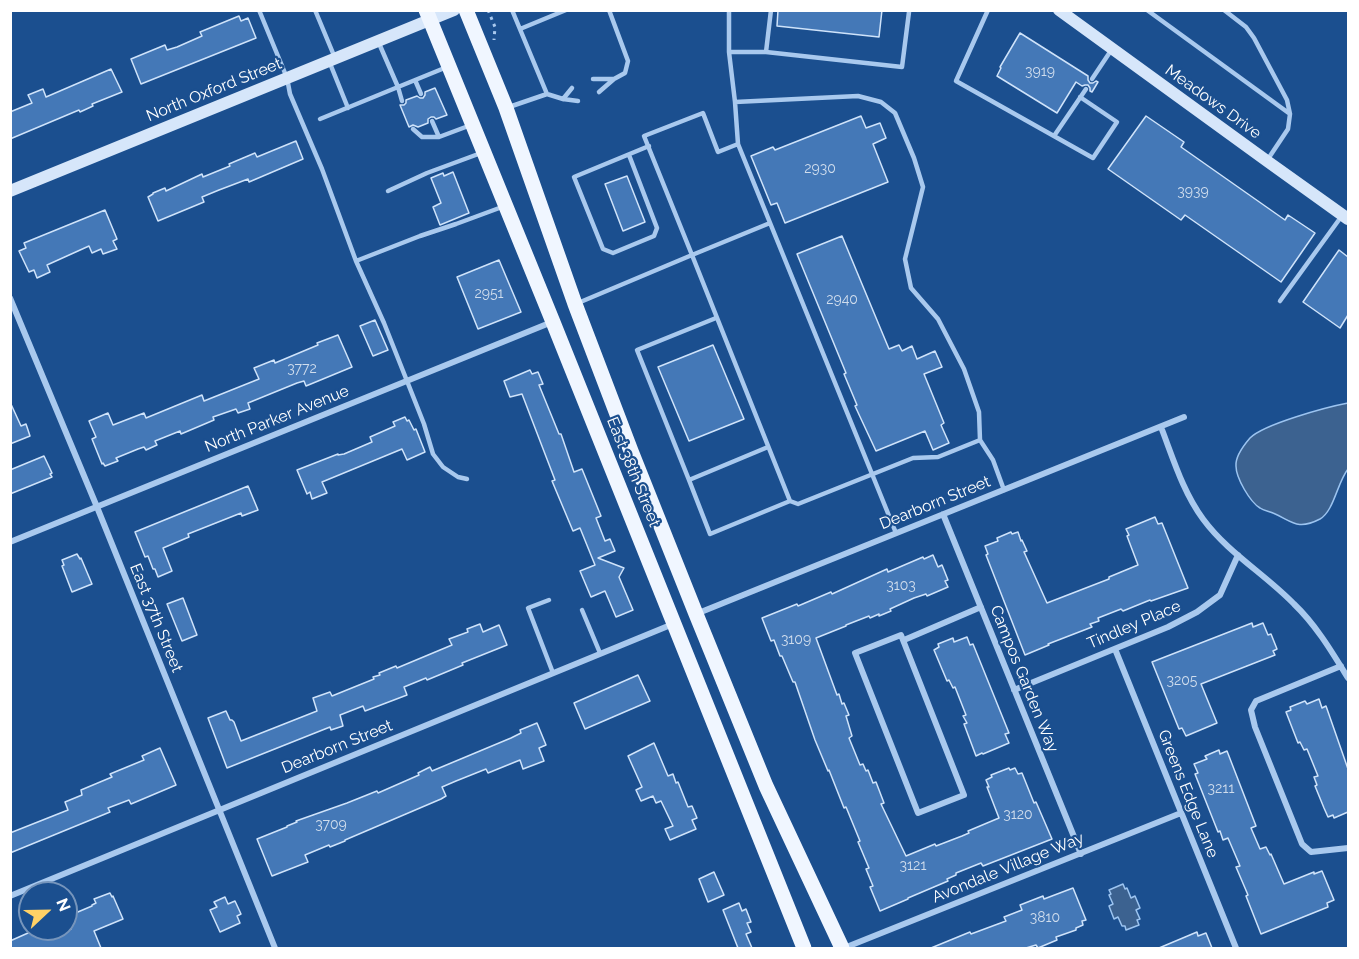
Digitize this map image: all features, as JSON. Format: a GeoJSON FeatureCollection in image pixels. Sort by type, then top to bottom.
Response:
{"type":"FeatureCollection","features":[{"type":"Feature","properties":{"kind":"main road","name":"East 38th Street"},"geometry":{"type":"LineString","coordinates":[[466,10],[506,108],[575,304],[696,614],[766,786],[843,948]]}},
{"type":"Feature","properties":{"kind":"main road","name":"East 38th Street"},"geometry":{"type":"LineString","coordinates":[[428,15],[804,948]]}},
{"type":"Feature","properties":{"kind":"street"},"geometry":{"type":"LineString","coordinates":[[428,15],[454,10]]}},
{"type":"Feature","properties":{"kind":"street","name":"Meadows Drive"},"geometry":{"type":"LineString","coordinates":[[1060,11],[1346,217]]}},
{"type":"Feature","properties":{"kind":"street","name":"North Oxford Street"},"geometry":{"type":"LineString","coordinates":[[10,191],[378,41],[428,15]]}},
{"type":"Feature","properties":{"kind":"street","name":"East 37th Street"},"geometry":{"type":"LineString","coordinates":[[10,298],[275,948]]}},
{"type":"Feature","properties":{"kind":"street","name":"North Parker Avenue"},"geometry":{"type":"LineString","coordinates":[[10,542],[553,322]]}},
{"type":"Feature","properties":{"kind":"street","name":"Dearborn Street"},"geometry":{"type":"LineString","coordinates":[[696,614],[1184,417]]}},
{"type":"Feature","properties":{"kind":"street"},"geometry":{"type":"LineString","coordinates":[[1161,427],[1195,508],[1214,532],[1296,605],[1319,633],[1348,678]]}},
{"type":"Feature","properties":{"kind":"street","name":"Campos Garden Way"},"geometry":{"type":"LineString","coordinates":[[943,514],[1081,854]]}},
{"type":"Feature","properties":{"kind":"street","name":"Tindley Place"},"geometry":{"type":"LineString","coordinates":[[1014,690],[1175,624],[1210,604],[1220,595],[1238,555]]}},
{"type":"Feature","properties":{"kind":"street"},"geometry":{"type":"LineString","coordinates":[[904,640],[981,607]]}},
{"type":"Feature","properties":{"kind":"street","name":"Dearborn Street"},"geometry":{"type":"LineString","coordinates":[[10,896],[673,624]]}},
{"type":"Feature","properties":{"kind":"street"},"geometry":{"type":"LineString","coordinates":[[901,635],[904,640],[964,795],[918,813],[855,653],[901,635]]}},
{"type":"Feature","properties":{"kind":"street","name":"Greens Edge Lane"},"geometry":{"type":"LineString","coordinates":[[1115,649],[1236,948]]}},
{"type":"Feature","properties":{"kind":"street"},"geometry":{"type":"LineString","coordinates":[[1341,666],[1256,701],[1251,710],[1255,727],[1302,844],[1311,852],[1348,848]]}},
{"type":"Feature","properties":{"kind":"street","name":"Avondale Village Way"},"geometry":{"type":"LineString","coordinates":[[843,948],[1181,813]]}},
{"type":"Feature","properties":{"kind":"lane"},"geometry":{"type":"LineString","coordinates":[[259,10],[356,261],[384,323],[424,424],[433,454],[443,467],[458,477],[467,479]]}},
{"type":"Feature","properties":{"kind":"lane"},"geometry":{"type":"LineString","coordinates":[[315,10],[348,108]]}},
{"type":"Feature","properties":{"kind":"lane"},"geometry":{"type":"LineString","coordinates":[[512,10],[546,94]]}},
{"type":"Feature","properties":{"kind":"lane"},"geometry":{"type":"LineString","coordinates":[[520,29],[566,10]]}},
{"type":"Feature","properties":{"kind":"lane"},"geometry":{"type":"LineString","coordinates":[[599,92],[625,73],[628,61],[609,10]]}},
{"type":"Feature","properties":{"kind":"lane"},"geometry":{"type":"LineString","coordinates":[[729,10],[729,52],[738,144],[896,533]]}},
{"type":"Feature","properties":{"kind":"lane"},"geometry":{"type":"LineString","coordinates":[[766,52],[771,10]]}},
{"type":"Feature","properties":{"kind":"lane"},"geometry":{"type":"LineString","coordinates":[[988,10],[956,81],[1093,158],[1117,122],[1080,97]]}},
{"type":"Feature","properties":{"kind":"lane"},"geometry":{"type":"LineString","coordinates":[[1148,10],[1290,114]]}},
{"type":"Feature","properties":{"kind":"lane"},"geometry":{"type":"LineString","coordinates":[[1224,10],[1246,27],[1254,38],[1287,100],[1290,114],[1288,129],[1267,161]]}},
{"type":"Feature","properties":{"kind":"lane"},"geometry":{"type":"LineString","coordinates":[[729,52],[766,52],[902,67],[909,12]]}},
{"type":"Feature","properties":{"kind":"lane"},"geometry":{"type":"LineString","coordinates":[[378,41],[402,101]]}},
{"type":"Feature","properties":{"kind":"lane"},"geometry":{"type":"LineString","coordinates":[[1092,79],[1112,49]]}},
{"type":"Feature","properties":{"kind":"lane"},"geometry":{"type":"LineString","coordinates":[[320,119],[448,66]]}},
{"type":"Feature","properties":{"kind":"lane"},"geometry":{"type":"LineString","coordinates":[[593,79],[614,79]]}},
{"type":"Feature","properties":{"kind":"lane"},"geometry":{"type":"LineString","coordinates":[[415,80],[421,94]]}},
{"type":"Feature","properties":{"kind":"lane"},"geometry":{"type":"LineString","coordinates":[[563,99],[572,88]]}},
{"type":"Feature","properties":{"kind":"lane"},"geometry":{"type":"LineString","coordinates":[[1054,136],[1086,88]]}},
{"type":"Feature","properties":{"kind":"lane"},"geometry":{"type":"LineString","coordinates":[[506,108],[546,94],[578,101]]}},
{"type":"Feature","properties":{"kind":"lane"},"geometry":{"type":"LineString","coordinates":[[735,102],[858,96],[881,102],[895,113],[914,158],[923,187],[905,259],[911,288],[938,319],[964,369],[979,412],[980,440],[993,460],[1004,490]]}},
{"type":"Feature","properties":{"kind":"lane"},"geometry":{"type":"LineString","coordinates":[[738,144],[718,152],[703,113],[644,136],[790,501]]}},
{"type":"Feature","properties":{"kind":"lane"},"geometry":{"type":"LineString","coordinates":[[432,121],[439,137]]}},
{"type":"Feature","properties":{"kind":"lane"},"geometry":{"type":"LineString","coordinates":[[413,129],[422,137],[439,137],[472,124]]}},
{"type":"Feature","properties":{"kind":"lane"},"geometry":{"type":"LineString","coordinates":[[629,155],[657,228],[654,236],[613,253],[603,249],[574,177],[649,146]]}},
{"type":"Feature","properties":{"kind":"lane"},"geometry":{"type":"LineString","coordinates":[[388,191],[483,152]]}},
{"type":"Feature","properties":{"kind":"lane"},"geometry":{"type":"LineString","coordinates":[[356,261],[505,206]]}},
{"type":"Feature","properties":{"kind":"lane"},"geometry":{"type":"LineString","coordinates":[[1280,302],[1346,217]]}},
{"type":"Feature","properties":{"kind":"lane"},"geometry":{"type":"LineString","coordinates":[[575,304],[770,223]]}},
{"type":"Feature","properties":{"kind":"lane"},"geometry":{"type":"LineString","coordinates":[[716,318],[637,351],[710,534],[790,501],[798,504],[913,458],[938,457],[980,440]]}},
{"type":"Feature","properties":{"kind":"lane"},"geometry":{"type":"LineString","coordinates":[[689,480],[768,447]]}},
{"type":"Feature","properties":{"kind":"lane"},"geometry":{"type":"LineString","coordinates":[[549,600],[528,608],[553,673]]}},
{"type":"Feature","properties":{"kind":"lane"},"geometry":{"type":"LineString","coordinates":[[582,610],[600,653]]}},
{"type":"Feature","properties":{"kind":"water"},"geometry":{"type":"Polygon","coordinates":[[[1348,403],[1348,469],[1325,515],[1312,523],[1295,524],[1256,505],[1241,483],[1236,466],[1238,455],[1250,438],[1282,422],[1348,403]]]}},
{"type":"Feature","properties":{"kind":"water"},"geometry":{"type":"Polygon","coordinates":[[[1123,884],[1131,898],[1135,896],[1140,908],[1136,910],[1140,919],[1137,920],[1139,925],[1126,930],[1118,917],[1114,919],[1109,906],[1113,904],[1109,890],[1123,884]]]}},
{"type":"Feature","properties":{"kind":"building"},"geometry":{"type":"Polygon","coordinates":[[[778,10],[882,10],[879,37],[777,26],[778,10]]]}},
{"type":"Feature","properties":{"kind":"building"},"geometry":{"type":"Polygon","coordinates":[[[239,16],[241,21],[248,18],[256,38],[141,84],[131,59],[165,45],[167,50],[177,47],[202,36],[200,32],[239,16]]]}},
{"type":"Feature","properties":{"kind":"building"},"geometry":{"type":"Polygon","coordinates":[[[1020,33],[1088,76],[1090,83],[1098,82],[1092,92],[1088,85],[1082,86],[1076,82],[1057,113],[997,76],[1020,33]]]}},
{"type":"Feature","properties":{"kind":"building"},"geometry":{"type":"Polygon","coordinates":[[[111,69],[122,92],[92,104],[93,106],[80,112],[79,110],[10,139],[10,112],[32,103],[28,95],[43,89],[46,97],[111,69]]]}},
{"type":"Feature","properties":{"kind":"building"},"geometry":{"type":"Polygon","coordinates":[[[435,88],[447,115],[436,119],[431,117],[428,123],[418,127],[413,125],[409,127],[400,105],[404,105],[406,100],[417,96],[423,98],[425,92],[435,88]]]}},
{"type":"Feature","properties":{"kind":"building"},"geometry":{"type":"Polygon","coordinates":[[[861,116],[866,128],[880,123],[886,138],[873,144],[888,182],[785,223],[777,203],[771,205],[751,156],[773,147],[775,150],[861,116]]]}},
{"type":"Feature","properties":{"kind":"building"},"geometry":{"type":"Polygon","coordinates":[[[1146,116],[1184,142],[1181,147],[1285,220],[1288,215],[1315,233],[1281,282],[1185,215],[1181,220],[1108,169],[1146,116]]]}},
{"type":"Feature","properties":{"kind":"building"},"geometry":{"type":"Polygon","coordinates":[[[296,141],[303,159],[249,182],[248,179],[202,197],[204,202],[158,221],[148,197],[153,193],[165,188],[166,191],[202,174],[203,177],[255,153],[257,157],[296,141]]]}},
{"type":"Feature","properties":{"kind":"building"},"geometry":{"type":"Polygon","coordinates":[[[453,172],[469,213],[440,225],[433,207],[441,203],[431,178],[453,172]]]}},
{"type":"Feature","properties":{"kind":"building"},"geometry":{"type":"Polygon","coordinates":[[[627,176],[645,222],[623,231],[605,184],[627,176]]]}},
{"type":"Feature","properties":{"kind":"building"},"geometry":{"type":"Polygon","coordinates":[[[105,210],[117,239],[113,241],[117,249],[103,254],[101,249],[92,253],[89,246],[47,265],[50,272],[37,278],[34,270],[29,272],[19,251],[26,248],[24,243],[105,210]]]}},
{"type":"Feature","properties":{"kind":"building"},"geometry":{"type":"Polygon","coordinates":[[[842,236],[889,349],[899,345],[902,351],[912,346],[917,359],[935,351],[942,367],[924,374],[944,423],[941,425],[949,443],[933,450],[925,431],[876,451],[855,406],[857,405],[844,374],[846,373],[797,254],[842,236]]]}},
{"type":"Feature","properties":{"kind":"building"},"geometry":{"type":"Polygon","coordinates":[[[1339,250],[1348,257],[1348,315],[1340,328],[1303,302],[1339,250]]]}},
{"type":"Feature","properties":{"kind":"building"},"geometry":{"type":"Polygon","coordinates":[[[499,260],[521,312],[478,329],[457,277],[499,260]]]}},
{"type":"Feature","properties":{"kind":"building"},"geometry":{"type":"Polygon","coordinates":[[[375,320],[388,350],[373,356],[360,326],[375,320]]]}},
{"type":"Feature","properties":{"kind":"building"},"geometry":{"type":"Polygon","coordinates":[[[338,335],[352,367],[306,386],[304,381],[297,383],[248,403],[250,409],[238,413],[236,409],[213,417],[214,420],[181,434],[180,431],[155,441],[157,445],[146,450],[144,447],[116,458],[118,461],[105,466],[102,464],[92,439],[96,437],[89,421],[108,413],[113,425],[144,413],[146,418],[202,395],[204,401],[259,379],[254,368],[274,360],[275,363],[338,335]]]}},
{"type":"Feature","properties":{"kind":"building"},"geometry":{"type":"Polygon","coordinates":[[[713,345],[744,419],[689,441],[658,367],[713,345]]]}},
{"type":"Feature","properties":{"kind":"building"},"geometry":{"type":"Polygon","coordinates":[[[530,370],[532,374],[538,372],[543,384],[539,385],[559,434],[561,434],[574,472],[582,469],[601,516],[596,518],[605,541],[610,539],[615,551],[598,558],[624,568],[619,577],[633,610],[616,617],[605,591],[591,597],[580,571],[595,565],[580,528],[573,531],[552,481],[555,480],[522,394],[510,397],[504,381],[530,370]]]}},
{"type":"Feature","properties":{"kind":"building"},"geometry":{"type":"Polygon","coordinates":[[[10,402],[21,426],[26,424],[30,436],[10,444],[10,402]]]}},
{"type":"Feature","properties":{"kind":"building"},"geometry":{"type":"Polygon","coordinates":[[[405,417],[414,430],[416,429],[425,452],[407,460],[402,449],[322,482],[327,493],[312,499],[310,492],[307,494],[297,470],[372,442],[370,437],[395,426],[393,422],[405,417]]]}},
{"type":"Feature","properties":{"kind":"building"},"geometry":{"type":"Polygon","coordinates":[[[44,456],[52,477],[10,494],[10,470],[44,456]]]}},
{"type":"Feature","properties":{"kind":"building"},"geometry":{"type":"Polygon","coordinates":[[[248,486],[258,510],[242,516],[241,513],[188,534],[189,537],[163,548],[172,571],[158,577],[148,556],[145,557],[135,532],[248,486]]]}},
{"type":"Feature","properties":{"kind":"building"},"geometry":{"type":"Polygon","coordinates":[[[1155,517],[1158,524],[1162,523],[1188,588],[1098,618],[1099,621],[1090,624],[1092,627],[1025,655],[986,555],[988,554],[985,546],[1011,532],[1012,534],[1018,532],[1027,551],[1024,552],[1047,603],[1138,565],[1126,529],[1155,517]]]}},
{"type":"Feature","properties":{"kind":"building"},"geometry":{"type":"Polygon","coordinates":[[[77,554],[92,584],[72,592],[62,560],[77,554]]]}},
{"type":"Feature","properties":{"kind":"building"},"geometry":{"type":"Polygon","coordinates":[[[933,555],[938,567],[942,565],[948,580],[945,581],[948,587],[927,596],[926,594],[914,598],[879,616],[879,614],[870,618],[869,616],[816,638],[837,695],[839,694],[849,715],[846,716],[852,736],[849,738],[860,765],[863,764],[866,771],[868,770],[873,783],[876,782],[884,803],[881,804],[906,856],[962,836],[969,833],[968,831],[999,818],[986,780],[992,777],[991,775],[1009,768],[1010,770],[1015,768],[1018,774],[1022,773],[1052,839],[983,866],[981,863],[956,873],[947,879],[948,881],[880,911],[870,887],[873,886],[866,869],[869,868],[858,842],[860,841],[815,740],[795,682],[774,640],[771,641],[762,618],[831,592],[832,594],[887,569],[888,572],[933,555]]]}},
{"type":"Feature","properties":{"kind":"building"},"geometry":{"type":"Polygon","coordinates":[[[183,598],[197,635],[182,641],[167,604],[183,598]]]}},
{"type":"Feature","properties":{"kind":"building"},"geometry":{"type":"Polygon","coordinates":[[[1252,623],[1253,627],[1263,623],[1268,635],[1271,634],[1277,649],[1273,651],[1275,655],[1201,684],[1217,723],[1186,736],[1182,728],[1179,729],[1152,662],[1252,623]]]}},
{"type":"Feature","properties":{"kind":"building"},"geometry":{"type":"Polygon","coordinates":[[[480,624],[483,632],[499,625],[507,645],[427,680],[426,678],[404,687],[407,695],[365,711],[363,706],[340,715],[343,726],[331,730],[330,727],[227,768],[208,718],[226,711],[230,720],[234,722],[241,741],[317,711],[313,698],[330,692],[332,696],[374,679],[373,677],[380,675],[379,673],[452,645],[449,639],[468,632],[467,629],[480,624]]]}},
{"type":"Feature","properties":{"kind":"building"},"geometry":{"type":"Polygon","coordinates":[[[967,637],[970,645],[973,644],[1009,733],[1005,734],[1009,743],[976,756],[964,724],[967,723],[963,716],[966,715],[955,687],[953,688],[949,680],[947,681],[934,650],[939,647],[938,644],[953,638],[954,642],[967,637]]]}},
{"type":"Feature","properties":{"kind":"building"},"geometry":{"type":"Polygon","coordinates":[[[638,675],[650,701],[585,729],[574,703],[638,675]]]}},
{"type":"Feature","properties":{"kind":"building"},"geometry":{"type":"Polygon","coordinates":[[[1319,699],[1322,708],[1326,706],[1348,769],[1348,812],[1334,818],[1333,815],[1328,817],[1315,786],[1317,785],[1314,777],[1318,776],[1307,749],[1304,750],[1300,742],[1298,743],[1286,712],[1291,710],[1290,707],[1305,701],[1307,704],[1319,699]]]}},
{"type":"Feature","properties":{"kind":"building"},"geometry":{"type":"Polygon","coordinates":[[[537,723],[546,745],[539,748],[544,761],[523,769],[520,760],[488,773],[486,769],[456,781],[442,787],[446,796],[441,799],[345,841],[305,855],[308,862],[272,876],[257,839],[296,821],[377,791],[378,793],[419,775],[418,773],[430,767],[432,771],[511,738],[521,733],[520,730],[537,723]]]}},
{"type":"Feature","properties":{"kind":"building"},"geometry":{"type":"Polygon","coordinates":[[[654,743],[668,776],[673,774],[688,807],[692,806],[697,818],[692,820],[696,829],[670,840],[665,829],[673,826],[661,801],[656,803],[653,796],[641,801],[636,790],[642,787],[628,756],[654,743]]]}},
{"type":"Feature","properties":{"kind":"building"},"geometry":{"type":"Polygon","coordinates":[[[160,748],[176,785],[131,804],[129,800],[108,808],[110,812],[10,853],[10,833],[68,810],[65,802],[82,795],[81,790],[112,777],[110,774],[144,760],[142,756],[160,748]]]}},
{"type":"Feature","properties":{"kind":"building"},"geometry":{"type":"Polygon","coordinates":[[[1219,750],[1220,754],[1227,751],[1256,826],[1251,828],[1260,849],[1266,847],[1271,854],[1284,884],[1322,871],[1334,900],[1327,903],[1328,907],[1261,934],[1236,867],[1240,866],[1228,838],[1223,840],[1220,831],[1218,832],[1195,774],[1198,773],[1194,764],[1207,759],[1205,756],[1219,750]]]}},
{"type":"Feature","properties":{"kind":"building"},"geometry":{"type":"Polygon","coordinates":[[[714,872],[724,895],[708,902],[699,879],[714,872]]]}},
{"type":"Feature","properties":{"kind":"building"},"geometry":{"type":"Polygon","coordinates":[[[1073,888],[1086,920],[1082,921],[1083,925],[1076,930],[1056,937],[1057,940],[1038,948],[1036,945],[1026,948],[931,948],[970,932],[971,934],[1006,921],[1004,917],[1022,910],[1020,905],[1073,888]]]}},
{"type":"Feature","properties":{"kind":"building"},"geometry":{"type":"Polygon","coordinates":[[[110,893],[123,919],[94,931],[101,948],[10,948],[10,941],[18,937],[18,941],[78,941],[78,912],[96,903],[94,899],[110,893]]]}},
{"type":"Feature","properties":{"kind":"building"},"geometry":{"type":"Polygon","coordinates":[[[225,897],[228,904],[235,901],[241,914],[237,916],[240,923],[220,932],[210,910],[217,907],[214,902],[225,897]]]}},
{"type":"Feature","properties":{"kind":"building"},"geometry":{"type":"Polygon","coordinates":[[[739,903],[742,911],[746,909],[751,922],[747,923],[751,932],[746,934],[752,948],[738,948],[723,910],[739,903]]]}},
{"type":"Feature","properties":{"kind":"building"},"geometry":{"type":"Polygon","coordinates":[[[1197,932],[1198,936],[1206,933],[1212,948],[1159,948],[1197,932]]]}}]}
